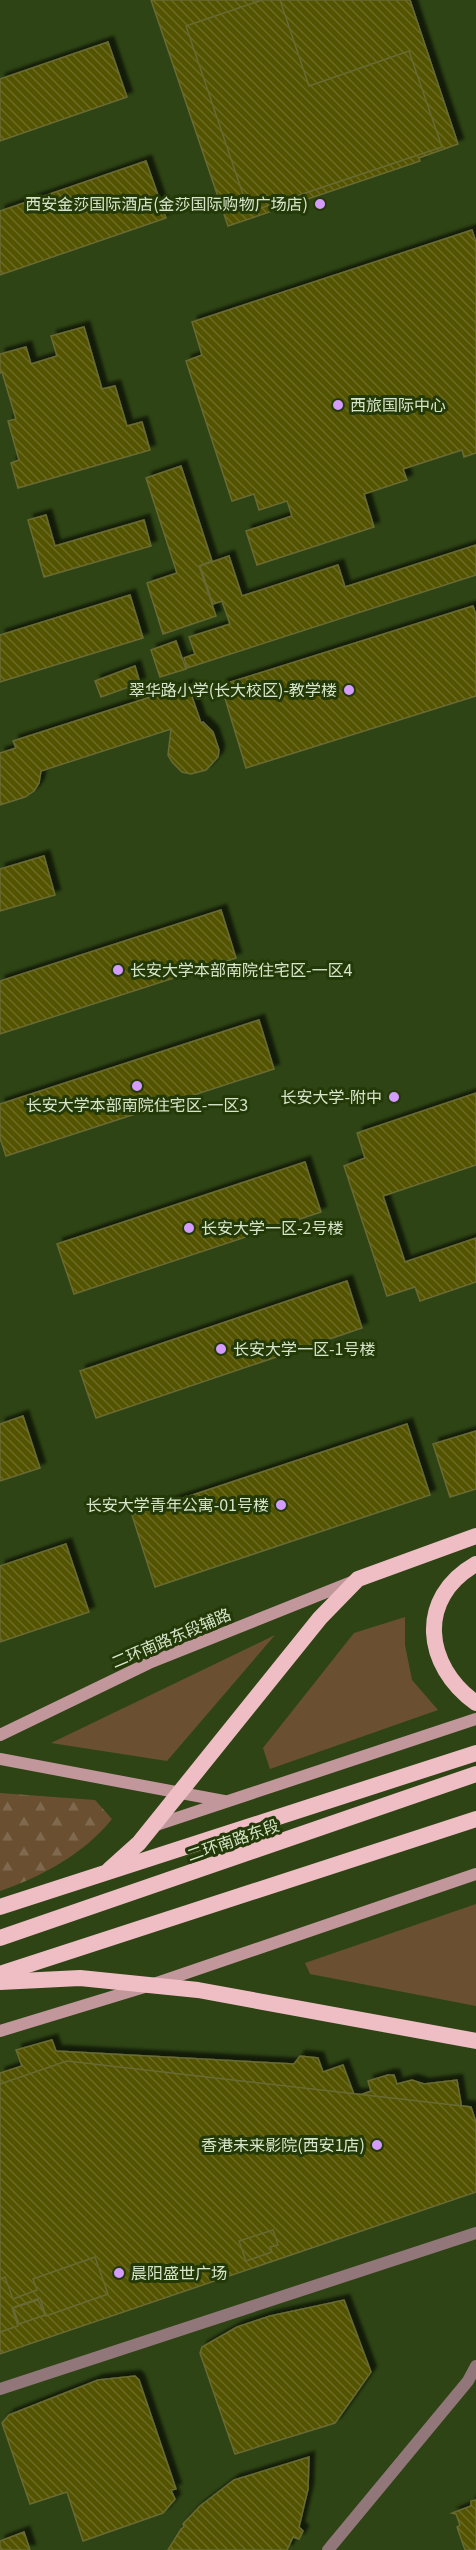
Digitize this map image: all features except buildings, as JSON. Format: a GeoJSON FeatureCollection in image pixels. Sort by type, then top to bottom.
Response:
{"type":"FeatureCollection","features":[{"type":"Feature","properties":{"kind":"highway"},"geometry":{"type":"LineString","coordinates":[[110,1870],[140,1843],[320,1618],[358,1579],[476,1536]]}},
{"type":"Feature","properties":{"kind":"highway"},"geometry":{"type":"LineString","coordinates":[[476,1564],[463,1572],[446,1589],[435,1614],[432,1634],[450,1681],[476,1703]]}},
{"type":"Feature","properties":{"kind":"highway"},"geometry":{"type":"LineString","coordinates":[[0,1907],[476,1754]]}},
{"type":"Feature","properties":{"kind":"highway","name":"二环南路东段"},"geometry":{"type":"LineString","coordinates":[[0,1938],[476,1774]]}},
{"type":"Feature","properties":{"kind":"highway"},"geometry":{"type":"LineString","coordinates":[[0,1974],[476,1819]]}},
{"type":"Feature","properties":{"kind":"highway"},"geometry":{"type":"LineString","coordinates":[[0,1982],[80,1978],[198,1990],[476,2042]]}},
{"type":"Feature","properties":{"kind":"main road","name":"二环南路东段辅路"},"geometry":{"type":"LineString","coordinates":[[0,1735],[149,1663],[358,1579]]}},
{"type":"Feature","properties":{"kind":"main road"},"geometry":{"type":"LineString","coordinates":[[153,1826],[476,1719]]}},
{"type":"Feature","properties":{"kind":"main road"},"geometry":{"type":"LineString","coordinates":[[0,1760],[225,1801]]}},
{"type":"Feature","properties":{"kind":"main road"},"geometry":{"type":"LineString","coordinates":[[0,2031],[151,1985],[476,1874]]}},
{"type":"Feature","properties":{"kind":"street"},"geometry":{"type":"LineString","coordinates":[[0,2389],[476,2233]]}},
{"type":"Feature","properties":{"kind":"street"},"geometry":{"type":"LineString","coordinates":[[328,2550],[468,2381],[476,2366]]}},
{"type":"Feature","properties":{"kind":"green space"},"geometry":{"type":"Polygon","coordinates":[[[405,1617],[405,1645],[412,1680],[438,1710],[270,1769],[263,1748],[354,1633],[405,1617]]]}},
{"type":"Feature","properties":{"kind":"green space"},"geometry":{"type":"Polygon","coordinates":[[[275,1635],[167,1761],[51,1743],[275,1635]]]}},
{"type":"Feature","properties":{"kind":"green space"},"geometry":{"type":"Polygon","coordinates":[[[0,1793],[95,1800],[112,1819],[76,1853],[31,1879],[0,1891],[0,1793]]]}},
{"type":"Feature","properties":{"kind":"green space"},"geometry":{"type":"Polygon","coordinates":[[[476,1904],[476,2006],[310,1974],[305,1963],[476,1904]]]}},
{"type":"Feature","properties":{"kind":"place","name":"西安金莎国际酒店(金莎国际购物广场店)"},"geometry":{"type":"Point","coordinates":[320,204]}},
{"type":"Feature","properties":{"kind":"place","name":"西旅国际中心"},"geometry":{"type":"Point","coordinates":[338,405]}},
{"type":"Feature","properties":{"kind":"place","name":"翠华路小学(长大校区)-教学楼"},"geometry":{"type":"Point","coordinates":[349,690]}},
{"type":"Feature","properties":{"kind":"place","name":"长安大学本部南院住宅区-一区4"},"geometry":{"type":"Point","coordinates":[118,970]}},
{"type":"Feature","properties":{"kind":"place","name":"长安大学本部南院住宅区-一区3"},"geometry":{"type":"Point","coordinates":[137,1086]}},
{"type":"Feature","properties":{"kind":"place","name":"长安大学-附中"},"geometry":{"type":"Point","coordinates":[394,1097]}},
{"type":"Feature","properties":{"kind":"place","name":"长安大学一区-2号楼"},"geometry":{"type":"Point","coordinates":[189,1228]}},
{"type":"Feature","properties":{"kind":"place","name":"长安大学一区-1号楼"},"geometry":{"type":"Point","coordinates":[221,1349]}},
{"type":"Feature","properties":{"kind":"place","name":"长安大学青年公寓-01号楼"},"geometry":{"type":"Point","coordinates":[281,1505]}},
{"type":"Feature","properties":{"kind":"place","name":"香港未来影院(西安1店)"},"geometry":{"type":"Point","coordinates":[377,2145]}},
{"type":"Feature","properties":{"kind":"place","name":"晨阳盛世广场"},"geometry":{"type":"Point","coordinates":[119,2273]}}]}
